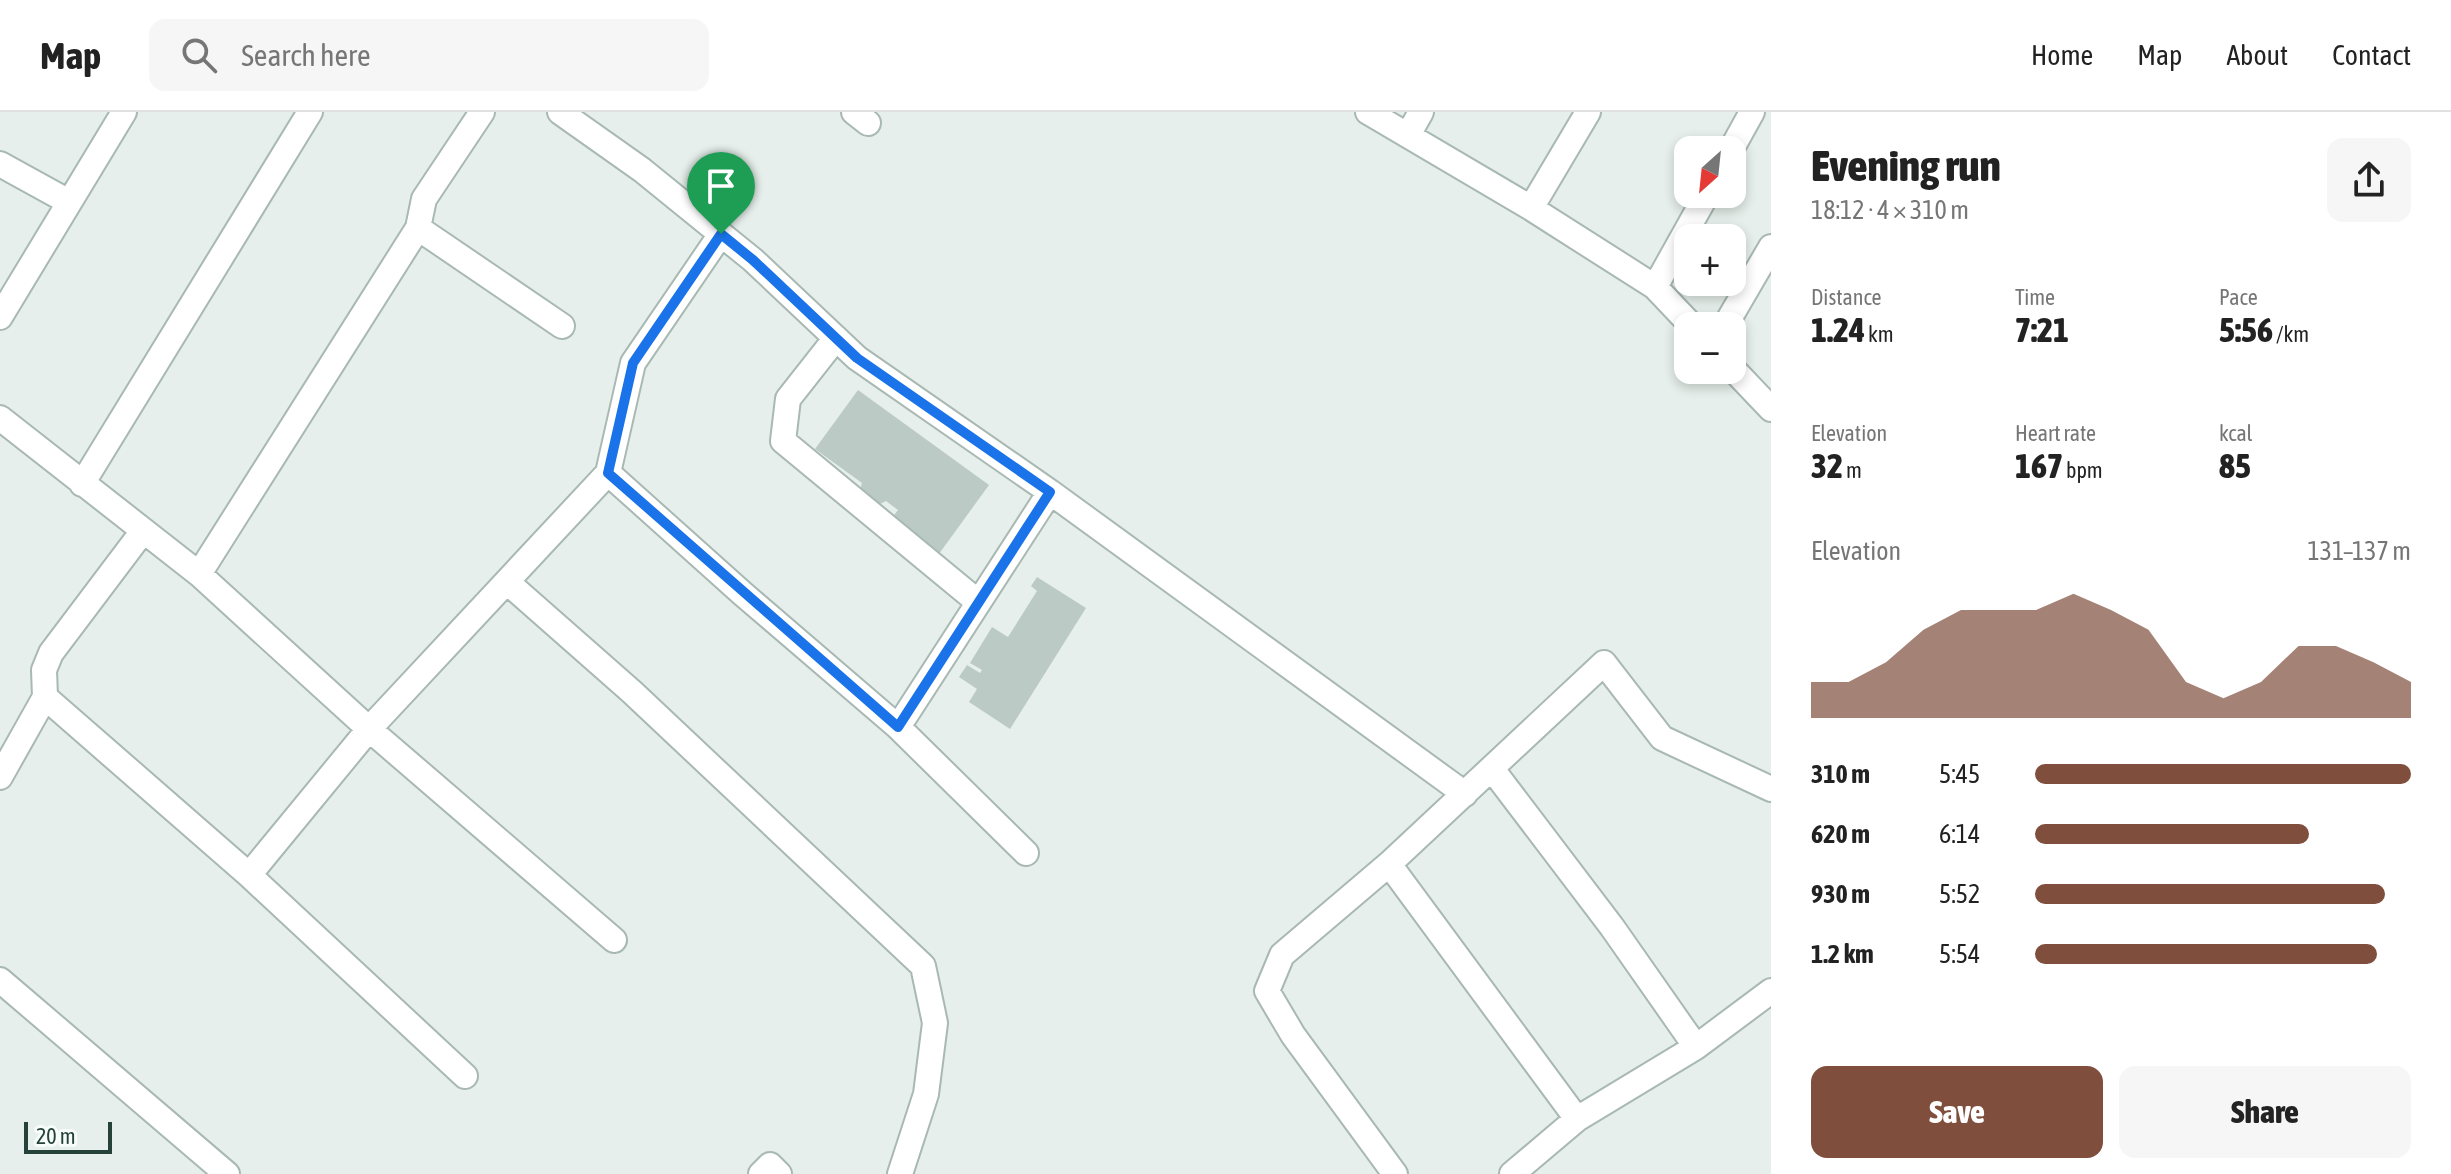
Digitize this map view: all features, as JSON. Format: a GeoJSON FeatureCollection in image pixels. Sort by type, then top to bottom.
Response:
{"type":"FeatureCollection","features":[{"type":"Feature","properties":{"kind":"street"},"geometry":{"type":"LineString","coordinates":[[0,317],[124,112]]}},
{"type":"Feature","properties":{"kind":"street"},"geometry":{"type":"LineString","coordinates":[[82,484],[310,112]]}},
{"type":"Feature","properties":{"kind":"street"},"geometry":{"type":"LineString","coordinates":[[199,574],[418,228],[424,199],[482,112]]}},
{"type":"Feature","properties":{"kind":"street"},"geometry":{"type":"LineString","coordinates":[[560,112],[642,170],[753,260],[857,358],[1050,492],[1465,794]]}},
{"type":"Feature","properties":{"kind":"street"},"geometry":{"type":"LineString","coordinates":[[1368,112],[1531,208],[1655,287],[1679,312]]}},
{"type":"Feature","properties":{"kind":"street"},"geometry":{"type":"LineString","coordinates":[[1408,135],[1421,112]]}},
{"type":"Feature","properties":{"kind":"street"},"geometry":{"type":"LineString","coordinates":[[1531,208],[1588,112]]}},
{"type":"Feature","properties":{"kind":"street"},"geometry":{"type":"LineString","coordinates":[[1739,136],[1752,112]]}},
{"type":"Feature","properties":{"kind":"street"},"geometry":{"type":"LineString","coordinates":[[0,164],[69,202]]}},
{"type":"Feature","properties":{"kind":"street"},"geometry":{"type":"LineString","coordinates":[[1655,287],[1699,208]]}},
{"type":"Feature","properties":{"kind":"street"},"geometry":{"type":"LineString","coordinates":[[418,228],[562,326]]}},
{"type":"Feature","properties":{"kind":"street"},"geometry":{"type":"LineString","coordinates":[[249,875],[369,729],[608,473],[633,363],[721,234]]}},
{"type":"Feature","properties":{"kind":"street"},"geometry":{"type":"LineString","coordinates":[[1733,312],[1771,247]]}},
{"type":"Feature","properties":{"kind":"street"},"geometry":{"type":"LineString","coordinates":[[836,338],[788,399],[783,441],[978,602]]}},
{"type":"Feature","properties":{"kind":"street"},"geometry":{"type":"LineString","coordinates":[[1746,383],[1771,409]]}},
{"type":"Feature","properties":{"kind":"street"},"geometry":{"type":"LineString","coordinates":[[0,418],[199,574],[369,729],[614,940]]}},
{"type":"Feature","properties":{"kind":"street"},"geometry":{"type":"LineString","coordinates":[[608,473],[898,727],[1026,853]]}},
{"type":"Feature","properties":{"kind":"street"},"geometry":{"type":"LineString","coordinates":[[898,727],[1050,492]]}},
{"type":"Feature","properties":{"kind":"street"},"geometry":{"type":"LineString","coordinates":[[0,777],[45,697],[44,670],[51,653],[143,531]]}},
{"type":"Feature","properties":{"kind":"street"},"geometry":{"type":"LineString","coordinates":[[507,582],[632,692],[923,966],[935,1023],[926,1094],[900,1174]]}},
{"type":"Feature","properties":{"kind":"street"},"geometry":{"type":"LineString","coordinates":[[1395,1174],[1293,1035],[1267,991],[1282,955],[1389,864],[1604,663],[1662,738],[1771,789]]}},
{"type":"Feature","properties":{"kind":"street"},"geometry":{"type":"LineString","coordinates":[[45,697],[249,875],[465,1076]]}},
{"type":"Feature","properties":{"kind":"street"},"geometry":{"type":"LineString","coordinates":[[1492,769],[1612,927],[1696,1047]]}},
{"type":"Feature","properties":{"kind":"street"},"geometry":{"type":"LineString","coordinates":[[1389,864],[1577,1119]]}},
{"type":"Feature","properties":{"kind":"street"},"geometry":{"type":"LineString","coordinates":[[0,980],[227,1174]]}},
{"type":"Feature","properties":{"kind":"street"},"geometry":{"type":"LineString","coordinates":[[1512,1174],[1577,1119],[1696,1047],[1771,991]]}},
{"type":"Feature","properties":{"kind":"street"},"geometry":{"type":"LineString","coordinates":[[761,1174],[770,1165],[779,1174]]}},
{"type":"Feature","properties":{"kind":"building"},"geometry":{"type":"Polygon","coordinates":[[[858,390],[989,485],[936,558],[888,523],[898,510],[886,501],[880,504],[860,490],[862,483],[815,449],[858,390]]]}},
{"type":"Feature","properties":{"kind":"building"},"geometry":{"type":"Polygon","coordinates":[[[1037,577],[1086,608],[1010,729],[969,702],[977,689],[959,677],[967,665],[980,673],[982,670],[970,663],[992,627],[1008,637],[1037,591],[1031,586],[1037,577]]]}},
{"type":"Feature","properties":{"kind":"route"},"geometry":{"type":"LineString","coordinates":[[721,234],[857,358],[1050,492],[898,727],[608,473],[633,363],[721,234]]}}]}
